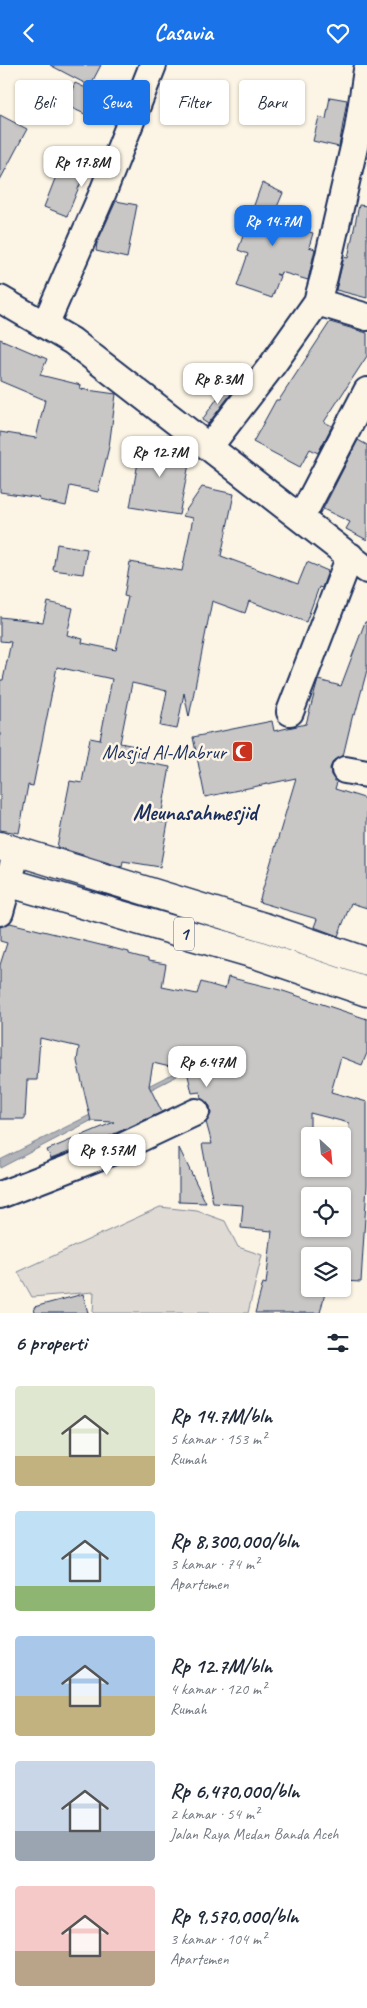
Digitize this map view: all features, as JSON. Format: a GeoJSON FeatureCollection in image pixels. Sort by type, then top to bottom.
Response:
{"type":"FeatureCollection","features":[{"type":"Feature","properties":{"kind":"highway","name":"1"},"geometry":{"type":"LineString","coordinates":[[8,849],[264,927],[367,962]]}},
{"type":"Feature","properties":{"kind":"highway","name":"1"},"geometry":{"type":"LineString","coordinates":[[5,881],[258,955],[367,992]]}},
{"type":"Feature","properties":{"kind":"highway"},"geometry":{"type":"LineString","coordinates":[[187,935],[196,907]]}},
{"type":"Feature","properties":{"kind":"street"},"geometry":{"type":"LineString","coordinates":[[45,325],[100,197],[153,65]]}},
{"type":"Feature","properties":{"kind":"street"},"geometry":{"type":"LineString","coordinates":[[209,447],[273,364],[317,302],[358,130],[367,69]]}},
{"type":"Feature","properties":{"kind":"street"},"geometry":{"type":"LineString","coordinates":[[0,299],[72,341],[359,563],[290,712]]}},
{"type":"Feature","properties":{"kind":"street"},"geometry":{"type":"LineString","coordinates":[[317,302],[367,317]]}},
{"type":"Feature","properties":{"kind":"street"},"geometry":{"type":"LineString","coordinates":[[301,519],[367,391]]}},
{"type":"Feature","properties":{"kind":"street"},"geometry":{"type":"LineString","coordinates":[[0,912],[8,849]]}},
{"type":"Feature","properties":{"kind":"street"},"geometry":{"type":"LineString","coordinates":[[0,1195],[111,1152],[196,1113]]}},
{"type":"Feature","properties":{"kind":"shaded area"},"geometry":{"type":"Polygon","coordinates":[[[178,1071],[177,1076],[0,1168],[0,1160],[178,1071]]]}},
{"type":"Feature","properties":{"kind":"shaded area"},"geometry":{"type":"Polygon","coordinates":[[[160,1207],[197,1211],[225,1221],[238,1247],[262,1255],[248,1313],[93,1313],[94,1292],[32,1297],[18,1272],[160,1207]]]}},
{"type":"Feature","properties":{"kind":"building"},"geometry":{"type":"Polygon","coordinates":[[[50,65],[101,65],[93,80],[83,80],[83,82],[50,65]]]}},
{"type":"Feature","properties":{"kind":"building"},"geometry":{"type":"Polygon","coordinates":[[[75,83],[83,87],[83,113],[73,109],[73,87],[75,83]]]}},
{"type":"Feature","properties":{"kind":"building"},"geometry":{"type":"Polygon","coordinates":[[[330,97],[347,100],[339,147],[313,141],[319,117],[326,119],[330,97]]]}},
{"type":"Feature","properties":{"kind":"building"},"geometry":{"type":"Polygon","coordinates":[[[0,115],[15,123],[15,125],[27,129],[0,180],[0,115]]]}},
{"type":"Feature","properties":{"kind":"building"},"geometry":{"type":"Polygon","coordinates":[[[60,166],[81,175],[81,182],[67,216],[44,207],[60,166]]]}},
{"type":"Feature","properties":{"kind":"building"},"geometry":{"type":"Polygon","coordinates":[[[262,183],[283,193],[271,221],[313,233],[309,247],[315,249],[308,280],[281,272],[280,275],[276,274],[280,276],[272,298],[237,286],[248,254],[238,250],[262,183]]]}},
{"type":"Feature","properties":{"kind":"building"},"geometry":{"type":"Polygon","coordinates":[[[116,201],[137,205],[127,258],[96,251],[97,243],[116,201]]]}},
{"type":"Feature","properties":{"kind":"building"},"geometry":{"type":"Polygon","coordinates":[[[359,205],[367,206],[367,298],[336,290],[344,257],[348,258],[359,205]]]}},
{"type":"Feature","properties":{"kind":"building"},"geometry":{"type":"Polygon","coordinates":[[[330,322],[367,333],[367,356],[324,422],[332,426],[318,453],[310,449],[300,467],[253,442],[276,400],[279,400],[330,322]]]}},
{"type":"Feature","properties":{"kind":"building"},"geometry":{"type":"Polygon","coordinates":[[[0,339],[47,359],[40,375],[81,385],[80,389],[116,394],[109,447],[98,492],[70,486],[66,506],[39,500],[40,498],[0,492],[0,432],[36,438],[45,400],[0,381],[0,339]]]}},
{"type":"Feature","properties":{"kind":"building"},"geometry":{"type":"Polygon","coordinates":[[[226,386],[233,391],[208,424],[202,420],[226,386]]]}},
{"type":"Feature","properties":{"kind":"building"},"geometry":{"type":"Polygon","coordinates":[[[142,440],[179,445],[177,457],[190,459],[179,515],[130,507],[142,440]]]}},
{"type":"Feature","properties":{"kind":"building"},"geometry":{"type":"Polygon","coordinates":[[[358,440],[367,445],[367,540],[346,529],[350,522],[323,509],[358,440]]]}},
{"type":"Feature","properties":{"kind":"building"},"geometry":{"type":"Polygon","coordinates":[[[202,487],[234,494],[221,556],[298,584],[307,562],[328,571],[322,588],[319,587],[306,622],[249,601],[245,613],[212,601],[189,717],[184,693],[177,729],[160,726],[167,691],[132,683],[120,743],[135,746],[132,760],[170,767],[160,822],[168,823],[160,867],[123,861],[122,867],[57,847],[70,781],[82,783],[90,738],[100,740],[112,679],[57,667],[33,786],[28,785],[19,833],[0,830],[0,680],[3,680],[11,642],[0,641],[0,617],[43,622],[48,602],[73,608],[67,635],[83,639],[82,643],[116,650],[128,597],[124,596],[130,562],[182,571],[193,518],[182,516],[202,487]]]}},
{"type":"Feature","properties":{"kind":"building"},"geometry":{"type":"Polygon","coordinates":[[[57,544],[87,549],[83,574],[53,570],[57,544]]]}},
{"type":"Feature","properties":{"kind":"building"},"geometry":{"type":"Polygon","coordinates":[[[365,622],[367,622],[367,670],[355,715],[353,714],[343,756],[334,760],[330,768],[331,775],[337,782],[335,789],[367,799],[367,908],[351,903],[338,936],[314,927],[317,919],[259,902],[296,778],[205,797],[193,737],[272,721],[274,731],[306,724],[318,680],[341,686],[365,622]]]}},
{"type":"Feature","properties":{"kind":"building"},"geometry":{"type":"Polygon","coordinates":[[[10,923],[129,952],[129,954],[148,959],[148,961],[166,964],[162,987],[197,994],[201,982],[225,989],[228,977],[280,990],[367,1019],[367,1053],[362,1065],[341,1057],[331,1092],[367,1102],[367,1185],[361,1282],[351,1281],[351,1247],[301,1247],[301,1297],[324,1297],[320,1313],[255,1313],[263,1283],[266,1284],[272,1231],[241,1228],[243,1205],[213,1203],[202,1144],[212,1144],[206,1122],[211,1114],[210,1106],[201,1098],[200,1092],[192,1093],[187,1071],[153,1063],[149,1086],[162,1112],[105,1138],[51,1159],[47,1150],[114,1122],[91,1121],[77,1061],[79,1047],[40,1038],[37,1080],[27,1080],[25,1119],[0,1119],[0,965],[7,943],[0,941],[0,927],[10,923]]]}},
{"type":"Feature","properties":{"kind":"building"},"geometry":{"type":"Polygon","coordinates":[[[179,1148],[206,1203],[179,1202],[179,1148]]]}},
{"type":"Feature","properties":{"kind":"building"},"geometry":{"type":"Polygon","coordinates":[[[83,1294],[88,1313],[35,1313],[34,1307],[83,1294]]]}},
{"type":"Feature","properties":{"kind":"place","name":"Masjid Al-Mabrur"},"geometry":{"type":"Point","coordinates":[242,752]}},
{"type":"Feature","properties":{"kind":"district","name":"Meunasahmesjid"},"geometry":{"type":"Point","coordinates":[195,813]}}]}
